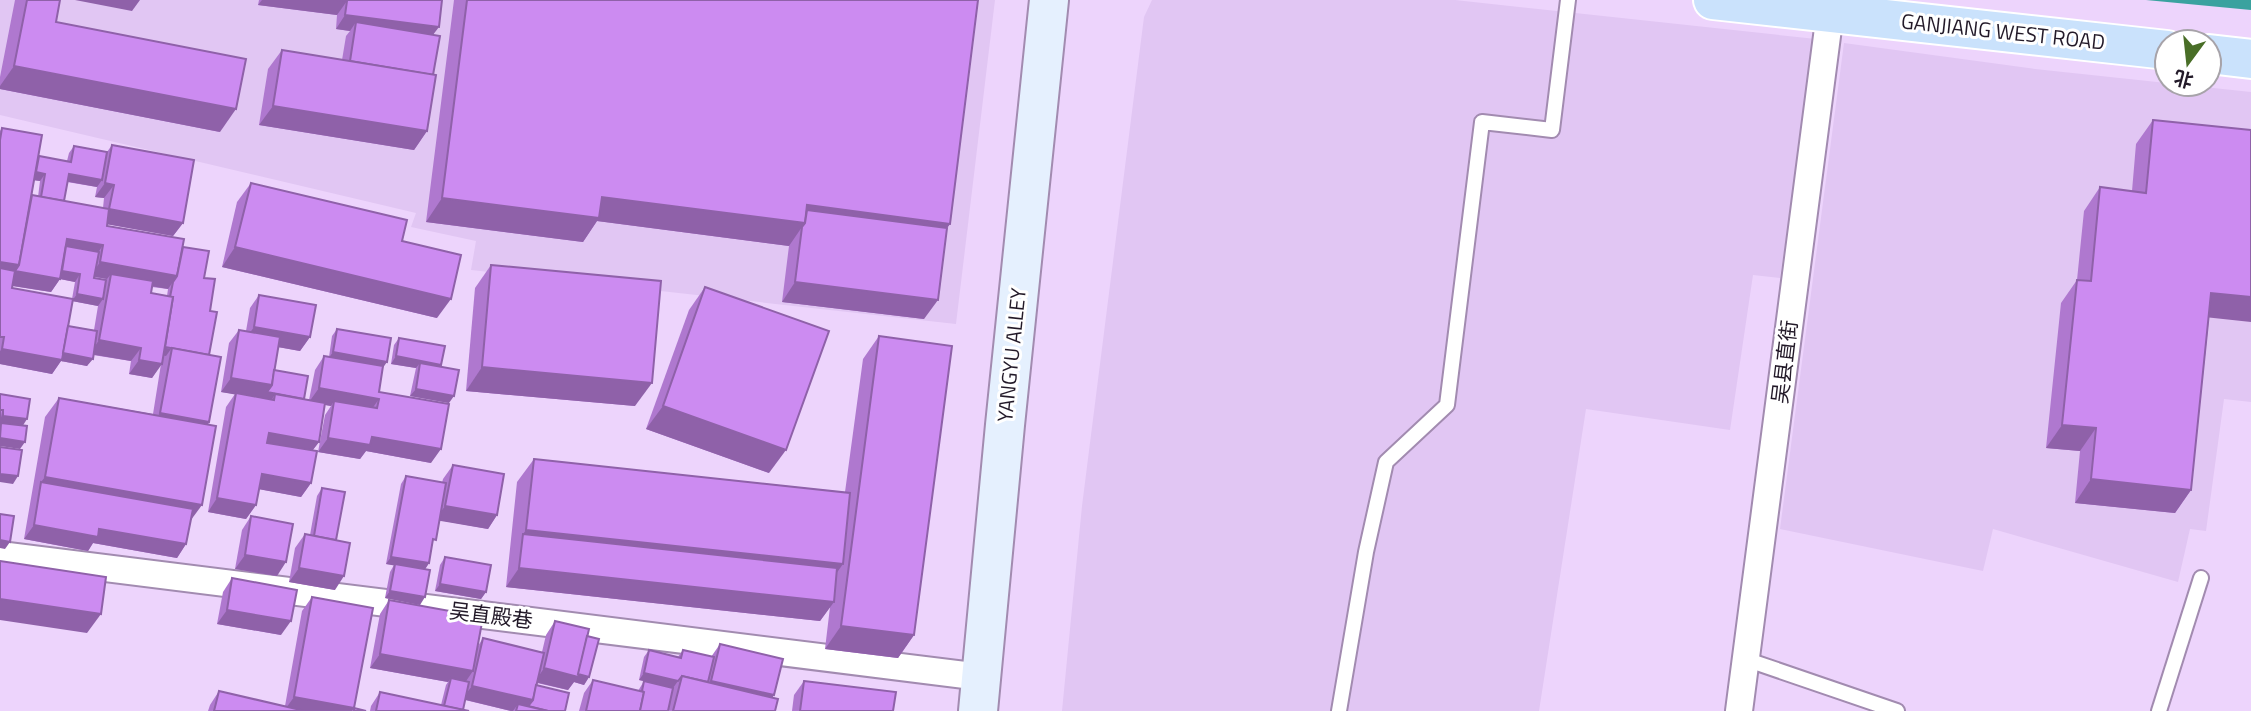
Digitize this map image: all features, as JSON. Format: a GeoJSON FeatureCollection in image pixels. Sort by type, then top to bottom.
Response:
{"type":"FeatureCollection","features":[{"type":"Feature","properties":{"kind":"main road","name":"YANGYU ALLEY"},"geometry":{"type":"LineString","coordinates":[[980,694],[1049,0]]}},
{"type":"Feature","properties":{"kind":"main road","name":"GANJIANG WEST ROAD"},"geometry":{"type":"LineString","coordinates":[[1713,0],[2153,48]]}},
{"type":"Feature","properties":{"kind":"main road"},"geometry":{"type":"LineString","coordinates":[[2223,56],[2251,59]]}},
{"type":"Feature","properties":{"kind":"street","name":"吴县直街"},"geometry":{"type":"LineString","coordinates":[[1739,711],[1830,13]]}},
{"type":"Feature","properties":{"kind":"street","name":"吴直殿巷"},"geometry":{"type":"LineString","coordinates":[[0,555],[980,694]]}},
{"type":"Feature","properties":{"kind":"lane"},"geometry":{"type":"LineString","coordinates":[[1339,711],[1366,552],[1386,462],[1447,405],[1482,122],[1552,130],[1568,0]]}},
{"type":"Feature","properties":{"kind":"lane"},"geometry":{"type":"LineString","coordinates":[[2159,711],[2202,578]]}},
{"type":"Feature","properties":{"kind":"lane"},"geometry":{"type":"LineString","coordinates":[[1745,659],[1897,711]]}},
{"type":"Feature","properties":{"kind":"shaded area"},"geometry":{"type":"Polygon","coordinates":[[[0,0],[995,0],[956,324],[471,270],[476,241],[411,227],[416,213],[0,115],[0,0]]]}},
{"type":"Feature","properties":{"kind":"shaded area"},"geometry":{"type":"Polygon","coordinates":[[[1152,0],[1455,0],[1816,39],[1780,278],[1753,275],[1730,430],[1586,409],[1539,711],[1062,711],[1082,506],[1144,17],[1152,0]]]}},
{"type":"Feature","properties":{"kind":"shaded area"},"geometry":{"type":"Polygon","coordinates":[[[2146,0],[2251,0],[2251,10],[2146,0]]]}},
{"type":"Feature","properties":{"kind":"shaded area"},"geometry":{"type":"Polygon","coordinates":[[[1844,43],[2035,69],[2153,82],[2153,98],[2223,98],[2223,89],[2251,92],[2251,402],[2224,399],[2206,531],[2190,529],[2178,582],[1993,529],[1983,571],[1780,529],[1844,43]]]}},
{"type":"Feature","properties":{"kind":"building"},"geometry":{"type":"Polygon","coordinates":[[[27,0],[60,0],[56,22],[246,59],[236,109],[14,66],[27,0]]]}},
{"type":"Feature","properties":{"kind":"building"},"geometry":{"type":"Polygon","coordinates":[[[337,0],[442,0],[439,27],[345,15],[347,1],[337,0]]]}},
{"type":"Feature","properties":{"kind":"building"},"geometry":{"type":"Polygon","coordinates":[[[467,0],[978,0],[950,224],[807,205],[805,223],[602,197],[599,218],[442,198],[467,0]]]}},
{"type":"Feature","properties":{"kind":"building"},"geometry":{"type":"Polygon","coordinates":[[[356,22],[440,36],[433,75],[350,61],[356,22]]]}},
{"type":"Feature","properties":{"kind":"building"},"geometry":{"type":"Polygon","coordinates":[[[282,50],[436,75],[427,131],[273,106],[282,50]]]}},
{"type":"Feature","properties":{"kind":"building"},"geometry":{"type":"Polygon","coordinates":[[[2153,120],[2251,130],[2251,297],[2211,293],[2191,490],[2091,479],[2096,428],[2062,425],[2077,280],[2091,281],[2100,187],[2146,193],[2153,120]]]}},
{"type":"Feature","properties":{"kind":"building"},"geometry":{"type":"Polygon","coordinates":[[[2,128],[42,135],[19,265],[0,262],[2,128]]]}},
{"type":"Feature","properties":{"kind":"building"},"geometry":{"type":"Polygon","coordinates":[[[112,145],[194,160],[183,223],[109,209],[114,185],[105,183],[112,145]]]}},
{"type":"Feature","properties":{"kind":"building"},"geometry":{"type":"Polygon","coordinates":[[[74,146],[107,152],[102,180],[69,174],[64,201],[41,197],[45,174],[36,172],[39,156],[71,162],[74,146]]]}},
{"type":"Feature","properties":{"kind":"building"},"geometry":{"type":"Polygon","coordinates":[[[251,183],[407,220],[402,241],[461,255],[451,299],[235,247],[251,183]]]}},
{"type":"Feature","properties":{"kind":"building"},"geometry":{"type":"Polygon","coordinates":[[[32,195],[109,209],[107,226],[184,239],[177,276],[100,262],[103,245],[67,239],[60,279],[15,271],[19,265],[32,195]]]}},
{"type":"Feature","properties":{"kind":"building"},"geometry":{"type":"Polygon","coordinates":[[[807,210],[947,228],[938,300],[795,282],[802,227],[807,210]]]}},
{"type":"Feature","properties":{"kind":"building"},"geometry":{"type":"Polygon","coordinates":[[[66,246],[99,252],[94,278],[106,280],[103,299],[77,294],[80,274],[62,271],[66,246]]]}},
{"type":"Feature","properties":{"kind":"building"},"geometry":{"type":"Polygon","coordinates":[[[183,247],[209,251],[204,278],[215,279],[210,311],[217,312],[209,355],[165,347],[173,297],[170,297],[183,247]]]}},
{"type":"Feature","properties":{"kind":"building"},"geometry":{"type":"Polygon","coordinates":[[[491,265],[661,281],[652,383],[482,367],[491,265]]]}},
{"type":"Feature","properties":{"kind":"building"},"geometry":{"type":"Polygon","coordinates":[[[0,268],[15,271],[12,288],[73,299],[62,360],[2,349],[4,337],[0,337],[0,268]]]}},
{"type":"Feature","properties":{"kind":"building"},"geometry":{"type":"Polygon","coordinates":[[[111,274],[153,281],[151,293],[173,297],[162,364],[139,360],[141,348],[99,340],[111,274]]]}},
{"type":"Feature","properties":{"kind":"building"},"geometry":{"type":"Polygon","coordinates":[[[705,287],[829,331],[786,450],[663,406],[705,287]]]}},
{"type":"Feature","properties":{"kind":"building"},"geometry":{"type":"Polygon","coordinates":[[[259,295],[316,305],[310,337],[254,327],[259,295]]]}},
{"type":"Feature","properties":{"kind":"building"},"geometry":{"type":"Polygon","coordinates":[[[68,326],[97,331],[93,359],[63,353],[68,326]]]}},
{"type":"Feature","properties":{"kind":"building"},"geometry":{"type":"Polygon","coordinates":[[[337,329],[391,338],[387,362],[333,352],[337,329]]]}},
{"type":"Feature","properties":{"kind":"building"},"geometry":{"type":"Polygon","coordinates":[[[239,330],[280,337],[272,385],[231,378],[239,330]]]}},
{"type":"Feature","properties":{"kind":"building"},"geometry":{"type":"Polygon","coordinates":[[[879,336],[952,346],[914,635],[841,626],[879,336]]]}},
{"type":"Feature","properties":{"kind":"building"},"geometry":{"type":"Polygon","coordinates":[[[399,338],[445,346],[441,365],[396,356],[399,338]]]}},
{"type":"Feature","properties":{"kind":"building"},"geometry":{"type":"Polygon","coordinates":[[[172,348],[221,357],[209,422],[160,413],[172,348]]]}},
{"type":"Feature","properties":{"kind":"building"},"geometry":{"type":"Polygon","coordinates":[[[324,356],[383,366],[379,392],[449,404],[441,449],[372,437],[370,445],[328,438],[334,401],[377,408],[379,399],[319,388],[324,356]]]}},
{"type":"Feature","properties":{"kind":"building"},"geometry":{"type":"Polygon","coordinates":[[[420,363],[459,370],[454,396],[416,389],[420,363]]]}},
{"type":"Feature","properties":{"kind":"building"},"geometry":{"type":"Polygon","coordinates":[[[274,370],[308,376],[304,399],[267,392],[272,385],[274,370]]]}},
{"type":"Feature","properties":{"kind":"building"},"geometry":{"type":"Polygon","coordinates":[[[236,393],[274,400],[275,394],[325,403],[319,442],[269,433],[267,443],[317,451],[311,483],[262,474],[256,505],[217,498],[236,393]]]}},
{"type":"Feature","properties":{"kind":"building"},"geometry":{"type":"Polygon","coordinates":[[[0,394],[30,399],[27,419],[3,416],[3,410],[0,410],[0,394]]]}},
{"type":"Feature","properties":{"kind":"building"},"geometry":{"type":"Polygon","coordinates":[[[59,398],[216,426],[202,505],[45,477],[59,398]]]}},
{"type":"Feature","properties":{"kind":"building"},"geometry":{"type":"Polygon","coordinates":[[[0,410],[3,410],[0,433],[0,410]]]}},
{"type":"Feature","properties":{"kind":"building"},"geometry":{"type":"Polygon","coordinates":[[[1,423],[27,426],[25,442],[0,438],[1,423]]]}},
{"type":"Feature","properties":{"kind":"building"},"geometry":{"type":"Polygon","coordinates":[[[0,447],[22,450],[18,476],[0,474],[0,447]]]}},
{"type":"Feature","properties":{"kind":"building"},"geometry":{"type":"Polygon","coordinates":[[[534,459],[850,493],[843,564],[526,530],[534,459]]]}},
{"type":"Feature","properties":{"kind":"building"},"geometry":{"type":"Polygon","coordinates":[[[453,465],[504,474],[497,515],[445,506],[453,465]]]}},
{"type":"Feature","properties":{"kind":"building"},"geometry":{"type":"Polygon","coordinates":[[[406,476],[446,483],[429,563],[391,557],[406,476]]]}},
{"type":"Feature","properties":{"kind":"building"},"geometry":{"type":"Polygon","coordinates":[[[41,482],[193,509],[186,544],[99,529],[98,537],[34,525],[41,482]]]}},
{"type":"Feature","properties":{"kind":"building"},"geometry":{"type":"Polygon","coordinates":[[[322,488],[345,492],[336,540],[314,536],[322,488]]]}},
{"type":"Feature","properties":{"kind":"building"},"geometry":{"type":"Polygon","coordinates":[[[0,514],[14,516],[10,542],[0,540],[0,514]]]}},
{"type":"Feature","properties":{"kind":"building"},"geometry":{"type":"Polygon","coordinates":[[[251,516],[293,524],[286,562],[245,555],[251,516]]]}},
{"type":"Feature","properties":{"kind":"building"},"geometry":{"type":"Polygon","coordinates":[[[305,534],[350,543],[344,576],[299,568],[305,534]]]}},
{"type":"Feature","properties":{"kind":"building"},"geometry":{"type":"Polygon","coordinates":[[[523,534],[837,568],[834,602],[519,568],[523,534]]]}},
{"type":"Feature","properties":{"kind":"building"},"geometry":{"type":"Polygon","coordinates":[[[445,557],[491,565],[486,592],[440,584],[445,557]]]}},
{"type":"Feature","properties":{"kind":"building"},"geometry":{"type":"Polygon","coordinates":[[[0,561],[106,577],[101,614],[0,599],[0,561]]]}},
{"type":"Feature","properties":{"kind":"building"},"geometry":{"type":"Polygon","coordinates":[[[395,564],[430,570],[425,597],[390,591],[395,564]]]}},
{"type":"Feature","properties":{"kind":"building"},"geometry":{"type":"Polygon","coordinates":[[[232,578],[297,590],[291,621],[227,610],[232,578]]]}},
{"type":"Feature","properties":{"kind":"building"},"geometry":{"type":"Polygon","coordinates":[[[312,597],[373,608],[354,708],[294,697],[312,597]]]}},
{"type":"Feature","properties":{"kind":"building"},"geometry":{"type":"Polygon","coordinates":[[[389,600],[483,617],[473,671],[380,654],[389,600]]]}},
{"type":"Feature","properties":{"kind":"building"},"geometry":{"type":"Polygon","coordinates":[[[555,621],[589,629],[578,677],[544,668],[555,621]]]}},
{"type":"Feature","properties":{"kind":"building"},"geometry":{"type":"Polygon","coordinates":[[[587,636],[599,639],[589,677],[578,674],[587,636]]]}},
{"type":"Feature","properties":{"kind":"building"},"geometry":{"type":"Polygon","coordinates":[[[483,638],[544,653],[533,700],[472,686],[483,638]]]}},
{"type":"Feature","properties":{"kind":"building"},"geometry":{"type":"Polygon","coordinates":[[[720,644],[783,659],[774,695],[711,681],[720,644]]]}},
{"type":"Feature","properties":{"kind":"building"},"geometry":{"type":"Polygon","coordinates":[[[649,650],[681,658],[683,650],[714,657],[708,682],[682,676],[678,681],[644,673],[649,650]]]}},
{"type":"Feature","properties":{"kind":"building"},"geometry":{"type":"Polygon","coordinates":[[[682,676],[778,699],[775,711],[673,711],[682,676]]]}},
{"type":"Feature","properties":{"kind":"building"},"geometry":{"type":"Polygon","coordinates":[[[451,678],[469,682],[463,710],[444,706],[451,678]]]}},
{"type":"Feature","properties":{"kind":"building"},"geometry":{"type":"Polygon","coordinates":[[[593,680],[644,692],[640,711],[586,711],[593,680]]]}},
{"type":"Feature","properties":{"kind":"building"},"geometry":{"type":"Polygon","coordinates":[[[644,681],[673,688],[668,711],[640,711],[644,681]]]}},
{"type":"Feature","properties":{"kind":"building"},"geometry":{"type":"Polygon","coordinates":[[[804,681],[896,692],[893,711],[800,711],[804,681]]]}},
{"type":"Feature","properties":{"kind":"building"},"geometry":{"type":"Polygon","coordinates":[[[536,685],[569,693],[565,711],[548,711],[528,706],[533,700],[536,685]]]}},
{"type":"Feature","properties":{"kind":"building"},"geometry":{"type":"Polygon","coordinates":[[[219,691],[305,711],[214,711],[219,691]]]}},
{"type":"Feature","properties":{"kind":"building"},"geometry":{"type":"Polygon","coordinates":[[[380,692],[469,711],[376,711],[380,692]]]}},
{"type":"Feature","properties":{"kind":"building"},"geometry":{"type":"Polygon","coordinates":[[[518,704],[548,711],[516,711],[518,704]]]}}]}
